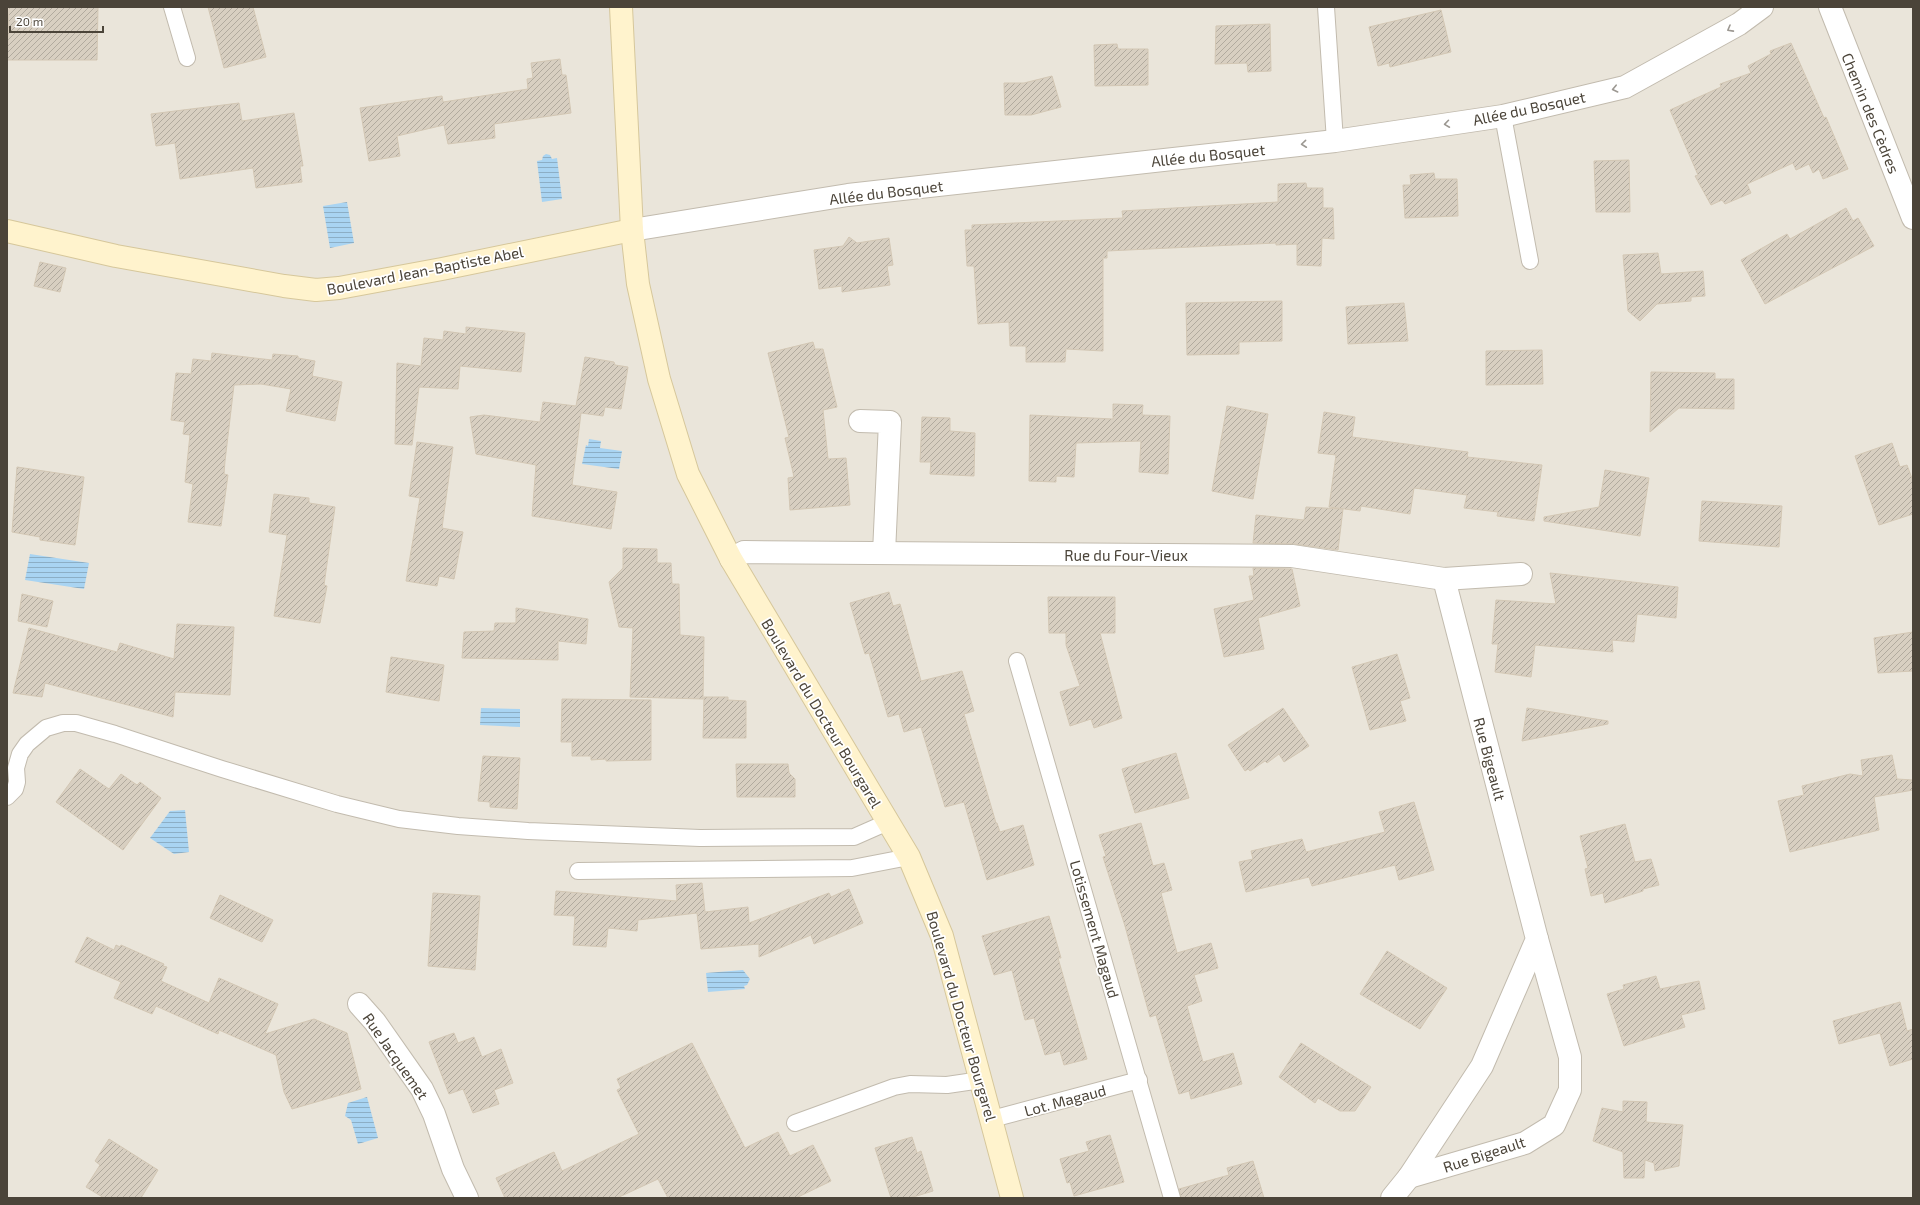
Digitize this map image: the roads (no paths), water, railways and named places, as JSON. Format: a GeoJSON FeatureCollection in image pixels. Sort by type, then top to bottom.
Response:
{"type":"FeatureCollection","features":[{"type":"Feature","properties":{"kind":"main road","name":"Boulevard du Docteur Bourgarel"},"geometry":{"type":"LineString","coordinates":[[620,7],[632,230],[638,284],[650,338],[688,474],[731,559],[909,857],[942,936],[1012,1198]]}},
{"type":"Feature","properties":{"kind":"main road","name":"Boulevard Jean-Baptiste Abel"},"geometry":{"type":"LineString","coordinates":[[7,231],[116,256],[284,286],[316,290],[339,288],[442,269],[632,230]]}},
{"type":"Feature","properties":{"kind":"street","name":"Allée du Bosquet"},"geometry":{"type":"LineString","coordinates":[[632,230],[848,196],[1335,141],[1503,116],[1625,87],[1739,24],[1762,7]]}},
{"type":"Feature","properties":{"kind":"street","name":"Chemin des Cèdres"},"geometry":{"type":"LineString","coordinates":[[1830,7],[1913,218]]}},
{"type":"Feature","properties":{"kind":"street"},"geometry":{"type":"LineString","coordinates":[[860,421],[890,422],[884,553]]}},
{"type":"Feature","properties":{"kind":"street","name":"Rue du Four-Vieux"},"geometry":{"type":"LineString","coordinates":[[731,559],[744,552],[1292,556],[1444,579],[1521,574]]}},
{"type":"Feature","properties":{"kind":"street","name":"Rue Bigeault"},"geometry":{"type":"LineString","coordinates":[[1409,1177],[1525,1143],[1554,1125],[1570,1090],[1570,1057],[1537,939],[1444,579]]}},
{"type":"Feature","properties":{"kind":"street","name":"Rue Bigeault"},"geometry":{"type":"LineString","coordinates":[[1392,1198],[1409,1177],[1482,1066],[1537,939]]}},
{"type":"Feature","properties":{"kind":"street","name":"Rue Jacquemet"},"geometry":{"type":"LineString","coordinates":[[359,1004],[375,1022],[422,1089],[434,1114],[453,1169],[467,1198]]}},
{"type":"Feature","properties":{"kind":"lane"},"geometry":{"type":"LineString","coordinates":[[172,7],[187,58]]}},
{"type":"Feature","properties":{"kind":"lane"},"geometry":{"type":"LineString","coordinates":[[1326,7],[1335,141]]}},
{"type":"Feature","properties":{"kind":"lane"},"geometry":{"type":"LineString","coordinates":[[1503,116],[1530,261]]}},
{"type":"Feature","properties":{"kind":"lane","name":"Lotissement Magaud"},"geometry":{"type":"LineString","coordinates":[[1017,661],[1172,1198]]}},
{"type":"Feature","properties":{"kind":"lane"},"geometry":{"type":"LineString","coordinates":[[7,797],[15,789],[17,782],[16,768],[20,754],[35,736],[46,728],[63,723],[76,723],[337,804],[400,820],[528,831],[700,838],[854,837],[888,822]]}},
{"type":"Feature","properties":{"kind":"lane"},"geometry":{"type":"LineString","coordinates":[[578,871],[852,868],[909,857]]}},
{"type":"Feature","properties":{"kind":"lane"},"geometry":{"type":"LineString","coordinates":[[795,1123],[894,1087],[910,1084],[953,1085],[981,1080]]}},
{"type":"Feature","properties":{"kind":"lane","name":"Lot. Magaud"},"geometry":{"type":"LineString","coordinates":[[992,1119],[1139,1080]]}},
{"type":"Feature","properties":{"kind":"water"},"geometry":{"type":"Polygon","coordinates":[[[546,154],[550,155],[552,159],[557,158],[562,199],[542,202],[537,161],[542,160],[543,156],[546,154]]]}},
{"type":"Feature","properties":{"kind":"water"},"geometry":{"type":"Polygon","coordinates":[[[347,202],[354,243],[330,248],[323,206],[347,202]]]}},
{"type":"Feature","properties":{"kind":"water"},"geometry":{"type":"Polygon","coordinates":[[[589,439],[601,441],[600,448],[622,451],[619,469],[582,464],[586,445],[588,446],[589,439]]]}},
{"type":"Feature","properties":{"kind":"water"},"geometry":{"type":"Polygon","coordinates":[[[30,554],[89,563],[84,589],[25,580],[30,554]]]}},
{"type":"Feature","properties":{"kind":"water"},"geometry":{"type":"Polygon","coordinates":[[[481,708],[520,709],[520,727],[480,725],[481,708]]]}},
{"type":"Feature","properties":{"kind":"water"},"geometry":{"type":"Polygon","coordinates":[[[185,810],[189,852],[174,854],[150,838],[170,811],[185,810]]]}},
{"type":"Feature","properties":{"kind":"water"},"geometry":{"type":"Polygon","coordinates":[[[743,970],[750,979],[747,985],[744,986],[745,989],[708,992],[706,973],[743,970]]]}},
{"type":"Feature","properties":{"kind":"water"},"geometry":{"type":"Polygon","coordinates":[[[367,1097],[378,1138],[358,1144],[351,1120],[345,1116],[348,1103],[367,1097]]]}}]}
